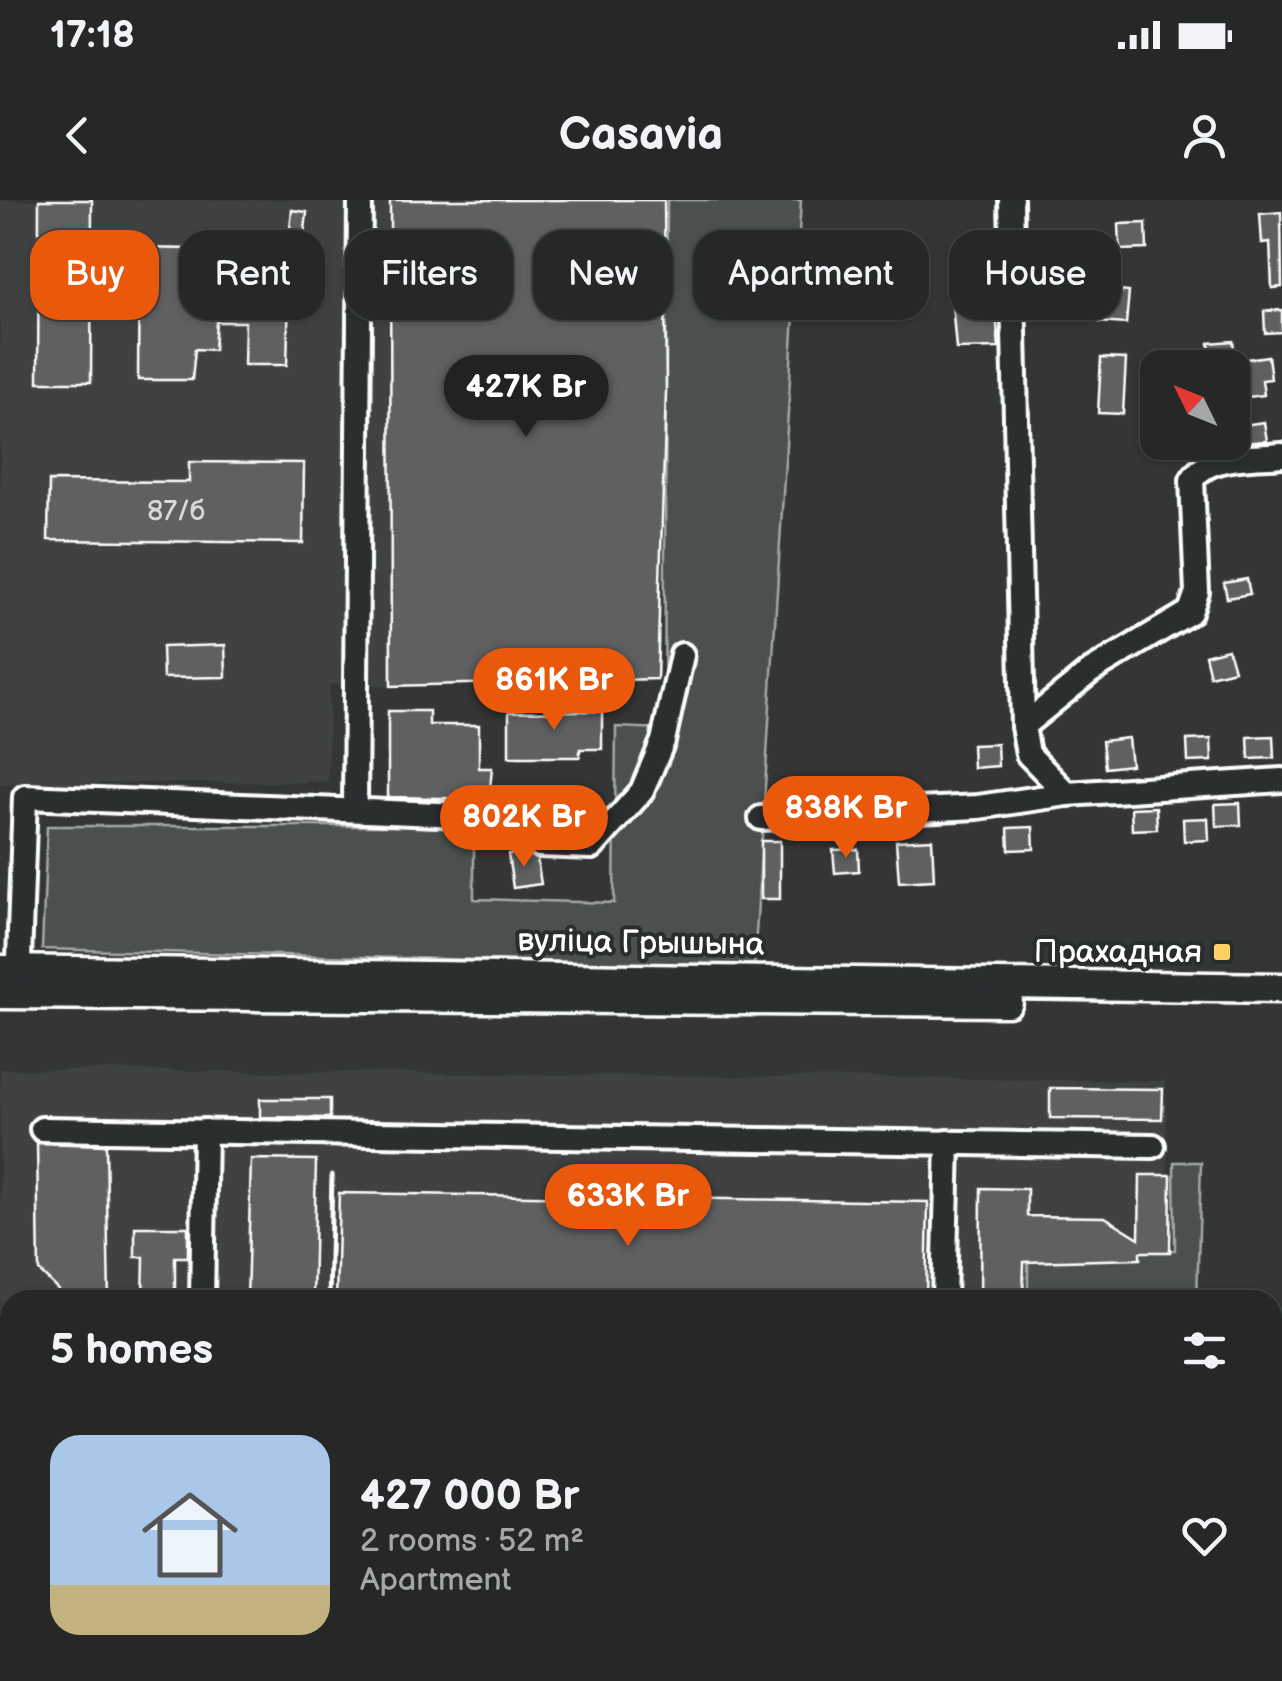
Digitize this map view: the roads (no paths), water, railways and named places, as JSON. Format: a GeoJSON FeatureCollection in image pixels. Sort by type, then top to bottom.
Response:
{"type":"FeatureCollection","features":[{"type":"Feature","properties":{"kind":"main road","name":"вуліца Грышына"},"geometry":{"type":"LineString","coordinates":[[9,982],[1282,988]]}},
{"type":"Feature","properties":{"kind":"main road","name":"вуліца Грышына"},"geometry":{"type":"LineString","coordinates":[[9,982],[1282,1006]]}},
{"type":"Feature","properties":{"kind":"street"},"geometry":{"type":"LineString","coordinates":[[355,808],[360,200]]}},
{"type":"Feature","properties":{"kind":"street"},"geometry":{"type":"LineString","coordinates":[[1011,200],[1023,726],[1028,754],[1067,794]]}},
{"type":"Feature","properties":{"kind":"street"},"geometry":{"type":"LineString","coordinates":[[1023,726],[1091,671],[1190,612],[1197,592],[1192,480],[1198,469],[1212,463],[1282,454]]}},
{"type":"Feature","properties":{"kind":"street"},"geometry":{"type":"LineString","coordinates":[[0,796],[486,816],[540,845],[592,847],[642,791],[663,741],[682,655]]}},
{"type":"Feature","properties":{"kind":"street"},"geometry":{"type":"LineString","coordinates":[[761,818],[978,807],[1067,794],[1282,780]]}},
{"type":"Feature","properties":{"kind":"street"},"geometry":{"type":"LineString","coordinates":[[9,982],[11,863],[25,797]]}},
{"type":"Feature","properties":{"kind":"street"},"geometry":{"type":"LineString","coordinates":[[42,1128],[1153,1146]]}},
{"type":"Feature","properties":{"kind":"street"},"geometry":{"type":"LineString","coordinates":[[202,1290],[205,1131]]}},
{"type":"Feature","properties":{"kind":"street"},"geometry":{"type":"LineString","coordinates":[[944,1290],[948,1142]]}},
{"type":"Feature","properties":{"kind":"railway"},"geometry":{"type":"LineString","coordinates":[[329,1290],[332,1175]]}},
{"type":"Feature","properties":{"kind":"place","name":"Прахадная"},"geometry":{"type":"Point","coordinates":[1222,952]}}]}
